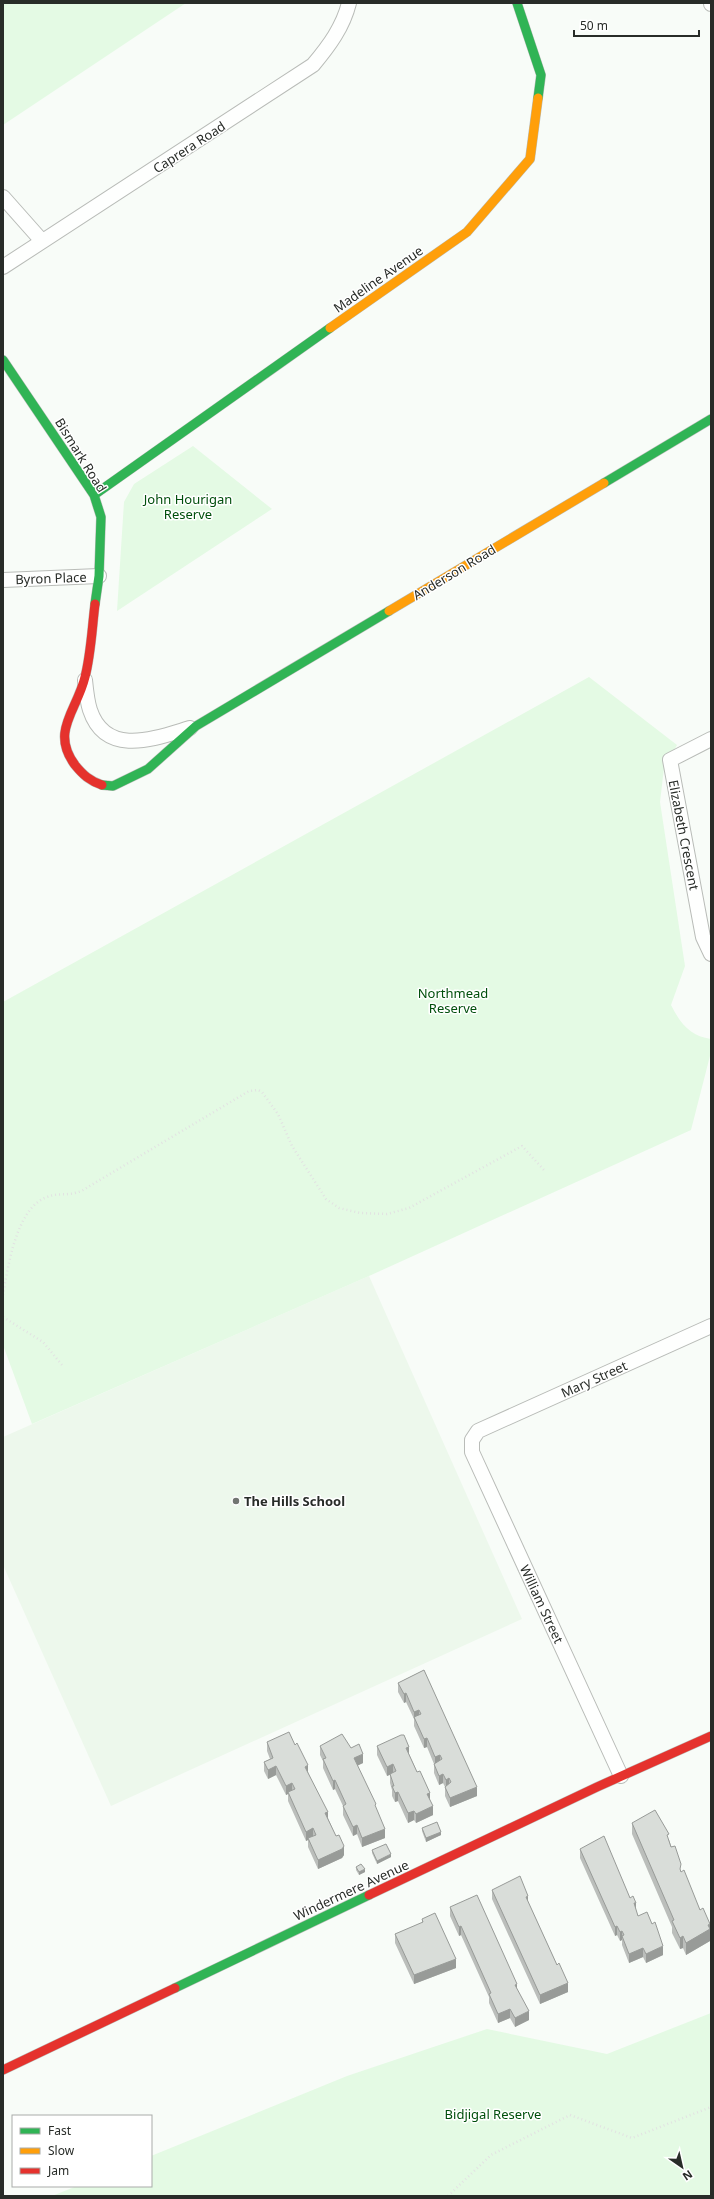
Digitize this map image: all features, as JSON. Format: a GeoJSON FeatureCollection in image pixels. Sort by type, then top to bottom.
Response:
{"type":"FeatureCollection","features":[{"type":"Feature","properties":{"kind":"street","name":"Caprera Road"},"geometry":{"type":"LineString","coordinates":[[3,267],[313,66],[329,46],[345,17],[349,3]]}},
{"type":"Feature","properties":{"kind":"street","name":"Madeline Avenue"},"geometry":{"type":"LineString","coordinates":[[94,495],[467,232],[530,159],[541,75],[517,3]]}},
{"type":"Feature","properties":{"kind":"street"},"geometry":{"type":"LineString","coordinates":[[3,197],[42,241]]}},
{"type":"Feature","properties":{"kind":"street","name":"Bismark Road"},"geometry":{"type":"LineString","coordinates":[[3,360],[94,495],[101,518],[99,576]]}},
{"type":"Feature","properties":{"kind":"street","name":"Anderson Road"},"geometry":{"type":"LineString","coordinates":[[99,576],[85,678],[64,730],[64,744],[69,757],[89,780],[101,785],[113,786],[135,777],[160,759],[196,726],[711,419]]}},
{"type":"Feature","properties":{"kind":"street","name":"Byron Place"},"geometry":{"type":"LineString","coordinates":[[3,580],[99,576]]}},
{"type":"Feature","properties":{"kind":"street","name":"Anderson Road"},"geometry":{"type":"LineString","coordinates":[[85,678],[90,709],[94,719],[104,732],[118,740],[147,740],[196,726]]}},
{"type":"Feature","properties":{"kind":"street","name":"Elizabeth Crescent"},"geometry":{"type":"LineString","coordinates":[[711,739],[670,760],[703,937],[711,954]]}},
{"type":"Feature","properties":{"kind":"street","name":"Mary Street"},"geometry":{"type":"LineString","coordinates":[[478,1431],[711,1326]]}},
{"type":"Feature","properties":{"kind":"street","name":"William Street"},"geometry":{"type":"LineString","coordinates":[[478,1431],[472,1440],[472,1452],[621,1776]]}},
{"type":"Feature","properties":{"kind":"street","name":"Windermere Avenue"},"geometry":{"type":"LineString","coordinates":[[3,2070],[621,1776],[711,1736]]}},
{"type":"Feature","properties":{"kind":"path"},"geometry":{"type":"LineString","coordinates":[[3,1295],[9,1260],[16,1237],[31,1209],[38,1201],[48,1196],[73,1195],[83,1190],[249,1091],[258,1090],[262,1092],[278,1114],[292,1146],[326,1200],[339,1208],[360,1214],[387,1214],[409,1208],[522,1146],[544,1170]]}},
{"type":"Feature","properties":{"kind":"path"},"geometry":{"type":"LineString","coordinates":[[3,1317],[43,1342],[62,1365]]}},
{"type":"Feature","properties":{"kind":"path"},"geometry":{"type":"LineString","coordinates":[[448,2196],[491,2156],[570,2115],[632,2138],[711,2107]]}},
{"type":"Feature","properties":{"kind":"shaded area","name":"The Hills School"},"geometry":{"type":"Polygon","coordinates":[[[369,1276],[522,1619],[111,1806],[3,1565],[3,1437],[369,1276]]]}},
{"type":"Feature","properties":{"kind":"green space"},"geometry":{"type":"Polygon","coordinates":[[[3,3],[186,3],[3,125],[3,3]]]}},
{"type":"Feature","properties":{"kind":"green space","name":"John Hourigan Reserve"},"geometry":{"type":"Polygon","coordinates":[[[193,446],[272,509],[117,611],[124,502],[134,484],[193,446]]]}},
{"type":"Feature","properties":{"kind":"green space","name":"Northmead Reserve"},"geometry":{"type":"Polygon","coordinates":[[[589,677],[677,745],[664,768],[660,802],[685,966],[671,1005],[686,1028],[697,1035],[711,1039],[711,1052],[691,1130],[369,1276],[32,1424],[3,1345],[3,1002],[589,677]]]}},
{"type":"Feature","properties":{"kind":"green space","name":"Bidjigal Reserve"},"geometry":{"type":"Polygon","coordinates":[[[711,2013],[711,2196],[52,2196],[74,2187],[152,2187],[152,2156],[347,2076],[487,2029],[607,2054],[711,2013]]]}},
{"type":"Feature","properties":{"kind":"building"},"geometry":{"type":"Polygon","coordinates":[[[424,1670],[477,1787],[450,1798],[445,1787],[451,1782],[449,1778],[446,1780],[443,1774],[439,1776],[434,1764],[442,1759],[440,1755],[435,1757],[427,1738],[424,1739],[414,1717],[421,1714],[419,1710],[414,1712],[406,1693],[404,1694],[398,1683],[424,1670]]]}},
{"type":"Feature","properties":{"kind":"building"},"geometry":{"type":"Polygon","coordinates":[[[289,1732],[295,1745],[297,1743],[308,1765],[305,1767],[328,1812],[325,1813],[336,1836],[339,1835],[344,1846],[342,1849],[318,1860],[308,1838],[316,1835],[313,1828],[306,1832],[288,1792],[295,1789],[292,1783],[286,1786],[276,1766],[268,1770],[264,1762],[273,1758],[267,1742],[289,1732]]]}},
{"type":"Feature","properties":{"kind":"building"},"geometry":{"type":"Polygon","coordinates":[[[342,1734],[351,1748],[359,1744],[363,1754],[354,1758],[376,1804],[375,1805],[385,1829],[362,1838],[357,1825],[353,1827],[343,1806],[346,1804],[323,1759],[326,1758],[320,1746],[342,1734]]]}},
{"type":"Feature","properties":{"kind":"building"},"geometry":{"type":"Polygon","coordinates":[[[404,1735],[409,1747],[406,1748],[417,1772],[420,1771],[430,1793],[427,1794],[433,1806],[416,1814],[414,1811],[408,1813],[398,1792],[395,1793],[390,1774],[396,1771],[393,1764],[387,1767],[377,1746],[404,1735]]]}},
{"type":"Feature","properties":{"kind":"building"},"geometry":{"type":"Polygon","coordinates":[[[655,1810],[669,1834],[667,1835],[671,1847],[675,1846],[681,1864],[681,1872],[684,1870],[700,1910],[703,1908],[710,1924],[708,1925],[710,1929],[686,1943],[683,1936],[680,1938],[672,1921],[674,1920],[632,1823],[655,1810]]]}},
{"type":"Feature","properties":{"kind":"building"},"geometry":{"type":"Polygon","coordinates":[[[437,1822],[441,1832],[426,1838],[422,1828],[437,1822]]]}},
{"type":"Feature","properties":{"kind":"building"},"geometry":{"type":"Polygon","coordinates":[[[604,1836],[630,1898],[633,1896],[636,1903],[634,1903],[638,1916],[647,1912],[652,1924],[655,1922],[663,1946],[646,1954],[643,1948],[629,1954],[622,1936],[624,1935],[622,1931],[620,1932],[617,1926],[615,1927],[580,1849],[604,1836]]]}},
{"type":"Feature","properties":{"kind":"building"},"geometry":{"type":"Polygon","coordinates":[[[386,1844],[391,1854],[377,1861],[372,1850],[386,1844]]]}},
{"type":"Feature","properties":{"kind":"building"},"geometry":{"type":"Polygon","coordinates":[[[361,1864],[365,1869],[359,1872],[356,1867],[361,1864]]]}},
{"type":"Feature","properties":{"kind":"building"},"geometry":{"type":"Polygon","coordinates":[[[520,1876],[528,1896],[526,1897],[557,1965],[559,1963],[568,1983],[540,1995],[492,1890],[520,1876]]]}},
{"type":"Feature","properties":{"kind":"building"},"geometry":{"type":"Polygon","coordinates":[[[477,1895],[517,1984],[515,1985],[529,2011],[515,2018],[510,2009],[498,2014],[489,1994],[491,1993],[461,1926],[459,1927],[450,1907],[477,1895]]]}},
{"type":"Feature","properties":{"kind":"building"},"geometry":{"type":"Polygon","coordinates":[[[435,1913],[456,1959],[414,1975],[395,1934],[423,1922],[422,1919],[435,1913]]]}},
{"type":"Feature","properties":{"kind":"traffic: fast"},"geometry":{"type":"LineString","coordinates":[[517,3],[541,75],[538,98]]}},
{"type":"Feature","properties":{"kind":"traffic: fast"},"geometry":{"type":"LineString","coordinates":[[94,495],[330,328]]}},
{"type":"Feature","properties":{"kind":"traffic: fast"},"geometry":{"type":"LineString","coordinates":[[3,360],[94,495],[101,517],[99,576],[95,604]]}},
{"type":"Feature","properties":{"kind":"traffic: fast"},"geometry":{"type":"LineString","coordinates":[[604,483],[711,419]]}},
{"type":"Feature","properties":{"kind":"traffic: fast"},"geometry":{"type":"LineString","coordinates":[[102,785],[113,786],[148,769],[196,726],[389,611]]}},
{"type":"Feature","properties":{"kind":"traffic: fast"},"geometry":{"type":"LineString","coordinates":[[175,1988],[369,1895]]}},
{"type":"Feature","properties":{"kind":"traffic: slow"},"geometry":{"type":"LineString","coordinates":[[330,328],[467,232],[530,159],[538,98]]}},
{"type":"Feature","properties":{"kind":"traffic: slow"},"geometry":{"type":"LineString","coordinates":[[389,611],[604,483]]}},
{"type":"Feature","properties":{"kind":"traffic: jam"},"geometry":{"type":"LineString","coordinates":[[95,604],[87,668],[81,689],[65,731],[65,742],[68,753],[78,769],[90,780],[102,785]]}},
{"type":"Feature","properties":{"kind":"traffic: jam"},"geometry":{"type":"LineString","coordinates":[[369,1895],[597,1787],[711,1736]]}},
{"type":"Feature","properties":{"kind":"traffic: jam"},"geometry":{"type":"LineString","coordinates":[[3,2070],[175,1988]]}},
{"type":"Feature","properties":{"kind":"place","name":"The Hills School"},"geometry":{"type":"Point","coordinates":[236,1501]}}]}
